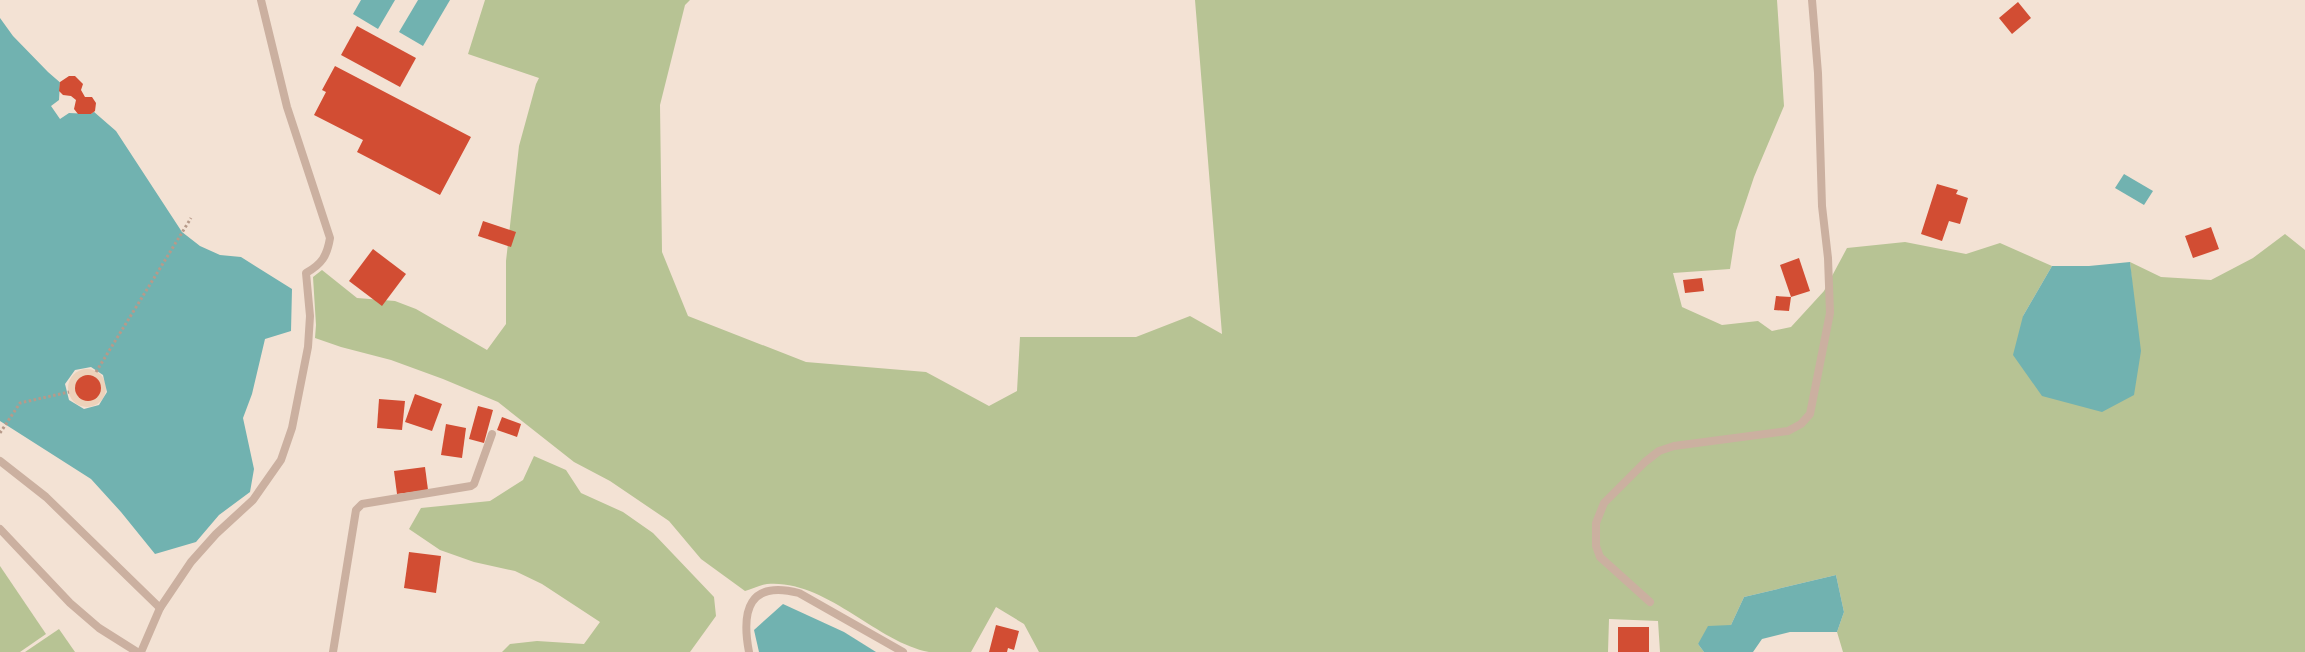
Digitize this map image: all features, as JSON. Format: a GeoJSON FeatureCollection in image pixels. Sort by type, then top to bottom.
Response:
{"type":"FeatureCollection","features":[{"type":"Feature","properties":{"kind":"lane"},"geometry":{"type":"LineString","coordinates":[[0,529],[70,603],[98,628],[139,652],[160,608],[191,562],[216,534],[253,500],[281,460],[292,428],[308,347],[310,316],[306,273],[320,265],[328,253],[330,238],[287,107],[261,0]]}},
{"type":"Feature","properties":{"kind":"lane"},"geometry":{"type":"LineString","coordinates":[[1650,602],[1600,557],[1596,546],[1596,524],[1604,503],[1645,462],[1659,451],[1674,446],[1788,431],[1801,424],[1810,414],[1830,313],[1828,258],[1822,206],[1818,73],[1812,0]]}},
{"type":"Feature","properties":{"kind":"lane"},"geometry":{"type":"LineString","coordinates":[[333,652],[356,510],[362,504],[471,486],[474,484],[492,434]]}},
{"type":"Feature","properties":{"kind":"lane"},"geometry":{"type":"LineString","coordinates":[[0,461],[46,497],[160,608]]}},
{"type":"Feature","properties":{"kind":"lane"},"geometry":{"type":"LineString","coordinates":[[749,652],[746,615],[753,600],[768,591],[784,589],[799,593],[903,652]]}},
{"type":"Feature","properties":{"kind":"path"},"geometry":{"type":"LineString","coordinates":[[97,372],[191,218]]}},
{"type":"Feature","properties":{"kind":"path"},"geometry":{"type":"LineString","coordinates":[[0,433],[20,403],[68,392]]}},
{"type":"Feature","properties":{"kind":"green space"},"geometry":{"type":"Polygon","coordinates":[[[485,0],[690,0],[685,5],[660,105],[662,252],[688,316],[806,362],[926,372],[989,406],[1017,391],[1020,337],[1136,337],[1190,316],[1222,334],[1195,0],[1777,0],[1784,106],[1754,177],[1736,231],[1730,269],[1673,273],[1682,307],[1722,325],[1758,321],[1772,331],[1791,327],[1824,291],[1847,248],[1905,242],[1966,254],[2000,243],[2052,266],[2023,316],[2133,294],[2130,262],[2161,277],[2211,280],[2253,258],[2285,234],[2305,250],[2305,652],[1843,652],[1837,632],[1844,612],[1836,575],[1744,597],[1731,625],[1698,644],[1704,652],[1660,652],[1658,621],[1609,619],[1608,652],[1039,652],[1024,624],[996,607],[971,652],[929,652],[909,646],[810,591],[789,585],[767,584],[745,591],[701,559],[669,521],[610,481],[574,462],[498,402],[391,360],[315,338],[313,277],[322,270],[357,298],[395,301],[416,309],[487,350],[506,324],[506,261],[519,146],[539,78],[468,54],[485,0]]]}},
{"type":"Feature","properties":{"kind":"green space"},"geometry":{"type":"Polygon","coordinates":[[[534,456],[566,470],[581,493],[623,512],[653,533],[714,597],[716,616],[690,652],[502,652],[510,644],[537,641],[584,644],[600,622],[542,584],[515,571],[474,562],[440,550],[409,529],[421,508],[490,501],[523,480],[534,456]]]}},
{"type":"Feature","properties":{"kind":"green space"},"geometry":{"type":"Polygon","coordinates":[[[0,566],[46,634],[20,652],[0,652],[0,566]]]}},
{"type":"Feature","properties":{"kind":"green space"},"geometry":{"type":"Polygon","coordinates":[[[59,629],[75,652],[25,652],[59,629]]]}},
{"type":"Feature","properties":{"kind":"shaded area"},"geometry":{"type":"Polygon","coordinates":[[[87,369],[94,370],[100,375],[105,381],[105,395],[100,401],[94,406],[87,407],[80,406],[74,401],[69,395],[68,388],[69,381],[74,375],[80,370],[87,369]]]}},
{"type":"Feature","properties":{"kind":"water"},"geometry":{"type":"Polygon","coordinates":[[[361,0],[395,0],[378,29],[353,14],[361,0]]]}},
{"type":"Feature","properties":{"kind":"water"},"geometry":{"type":"Polygon","coordinates":[[[418,0],[450,0],[423,46],[399,32],[418,0]]]}},
{"type":"Feature","properties":{"kind":"water"},"geometry":{"type":"Polygon","coordinates":[[[0,18],[13,36],[48,72],[116,131],[182,232],[200,246],[220,255],[241,257],[292,289],[291,331],[265,339],[252,394],[243,418],[254,469],[250,492],[219,515],[196,542],[155,554],[91,479],[0,421],[0,18]],[[91,367],[75,370],[65,384],[69,400],[84,409],[99,405],[107,392],[103,375],[91,367]]]}},
{"type":"Feature","properties":{"kind":"water"},"geometry":{"type":"Polygon","coordinates":[[[2124,174],[2153,191],[2144,205],[2115,188],[2124,174]]]}},
{"type":"Feature","properties":{"kind":"water"},"geometry":{"type":"Polygon","coordinates":[[[2130,262],[2141,351],[2134,395],[2102,412],[2042,396],[2013,355],[2023,316],[2052,266],[2089,266],[2130,262]]]}},
{"type":"Feature","properties":{"kind":"water"},"geometry":{"type":"Polygon","coordinates":[[[1836,575],[1844,612],[1837,632],[1790,632],[1762,639],[1753,652],[1704,652],[1698,644],[1708,626],[1731,625],[1744,597],[1836,575]]]}},
{"type":"Feature","properties":{"kind":"water"},"geometry":{"type":"Polygon","coordinates":[[[783,604],[844,632],[876,652],[759,652],[754,630],[783,604]]]}},
{"type":"Feature","properties":{"kind":"pier"},"geometry":{"type":"Polygon","coordinates":[[[60,82],[95,111],[91,114],[69,113],[60,119],[51,106],[59,100],[60,82]]]}},
{"type":"Feature","properties":{"kind":"building"},"geometry":{"type":"Polygon","coordinates":[[[2018,2],[2031,18],[2012,34],[1999,18],[2018,2]]]}},
{"type":"Feature","properties":{"kind":"building"},"geometry":{"type":"Polygon","coordinates":[[[357,26],[416,58],[400,87],[341,55],[357,26]]]}},
{"type":"Feature","properties":{"kind":"building"},"geometry":{"type":"Polygon","coordinates":[[[335,66],[471,137],[440,195],[357,152],[363,140],[314,115],[326,92],[322,90],[335,66]]]}},
{"type":"Feature","properties":{"kind":"building"},"geometry":{"type":"Polygon","coordinates":[[[69,76],[75,76],[83,84],[81,90],[85,97],[92,97],[96,103],[95,111],[91,114],[78,114],[74,109],[76,100],[71,96],[63,95],[59,91],[60,82],[69,76]]]}},
{"type":"Feature","properties":{"kind":"building"},"geometry":{"type":"Polygon","coordinates":[[[1937,184],[1958,190],[1956,194],[1968,198],[1960,224],[1949,221],[1942,241],[1921,234],[1937,184]]]}},
{"type":"Feature","properties":{"kind":"building"},"geometry":{"type":"Polygon","coordinates":[[[483,221],[516,232],[511,247],[478,236],[483,221]]]}},
{"type":"Feature","properties":{"kind":"building"},"geometry":{"type":"Polygon","coordinates":[[[2211,227],[2219,249],[2193,258],[2185,236],[2211,227]]]}},
{"type":"Feature","properties":{"kind":"building"},"geometry":{"type":"Polygon","coordinates":[[[373,249],[406,274],[382,306],[349,281],[373,249]]]}},
{"type":"Feature","properties":{"kind":"building"},"geometry":{"type":"Polygon","coordinates":[[[1799,258],[1810,291],[1791,297],[1780,265],[1799,258]]]}},
{"type":"Feature","properties":{"kind":"building"},"geometry":{"type":"Polygon","coordinates":[[[1702,278],[1704,291],[1685,293],[1683,280],[1702,278]]]}},
{"type":"Feature","properties":{"kind":"building"},"geometry":{"type":"Polygon","coordinates":[[[1776,296],[1791,297],[1789,311],[1774,310],[1776,296]]]}},
{"type":"Feature","properties":{"kind":"building"},"geometry":{"type":"Polygon","coordinates":[[[88,375],[97,379],[101,388],[97,397],[88,401],[79,397],[75,388],[79,379],[88,375]]]}},
{"type":"Feature","properties":{"kind":"building"},"geometry":{"type":"Polygon","coordinates":[[[415,394],[442,404],[432,431],[405,422],[415,394]]]}},
{"type":"Feature","properties":{"kind":"building"},"geometry":{"type":"Polygon","coordinates":[[[379,399],[405,401],[402,430],[377,428],[379,399]]]}},
{"type":"Feature","properties":{"kind":"building"},"geometry":{"type":"Polygon","coordinates":[[[478,406],[493,410],[484,443],[469,439],[478,406]]]}},
{"type":"Feature","properties":{"kind":"building"},"geometry":{"type":"Polygon","coordinates":[[[502,417],[521,424],[517,437],[497,430],[502,417]]]}},
{"type":"Feature","properties":{"kind":"building"},"geometry":{"type":"Polygon","coordinates":[[[446,424],[466,428],[462,458],[441,455],[446,424]]]}},
{"type":"Feature","properties":{"kind":"building"},"geometry":{"type":"Polygon","coordinates":[[[425,467],[428,490],[397,494],[394,471],[425,467]]]}},
{"type":"Feature","properties":{"kind":"building"},"geometry":{"type":"Polygon","coordinates":[[[409,552],[441,556],[436,593],[404,588],[409,552]]]}},
{"type":"Feature","properties":{"kind":"building"},"geometry":{"type":"Polygon","coordinates":[[[996,625],[1019,631],[1014,650],[1008,648],[1007,652],[989,652],[996,625]]]}},
{"type":"Feature","properties":{"kind":"building"},"geometry":{"type":"Polygon","coordinates":[[[1618,627],[1649,627],[1649,652],[1618,652],[1618,627]]]}}]}
